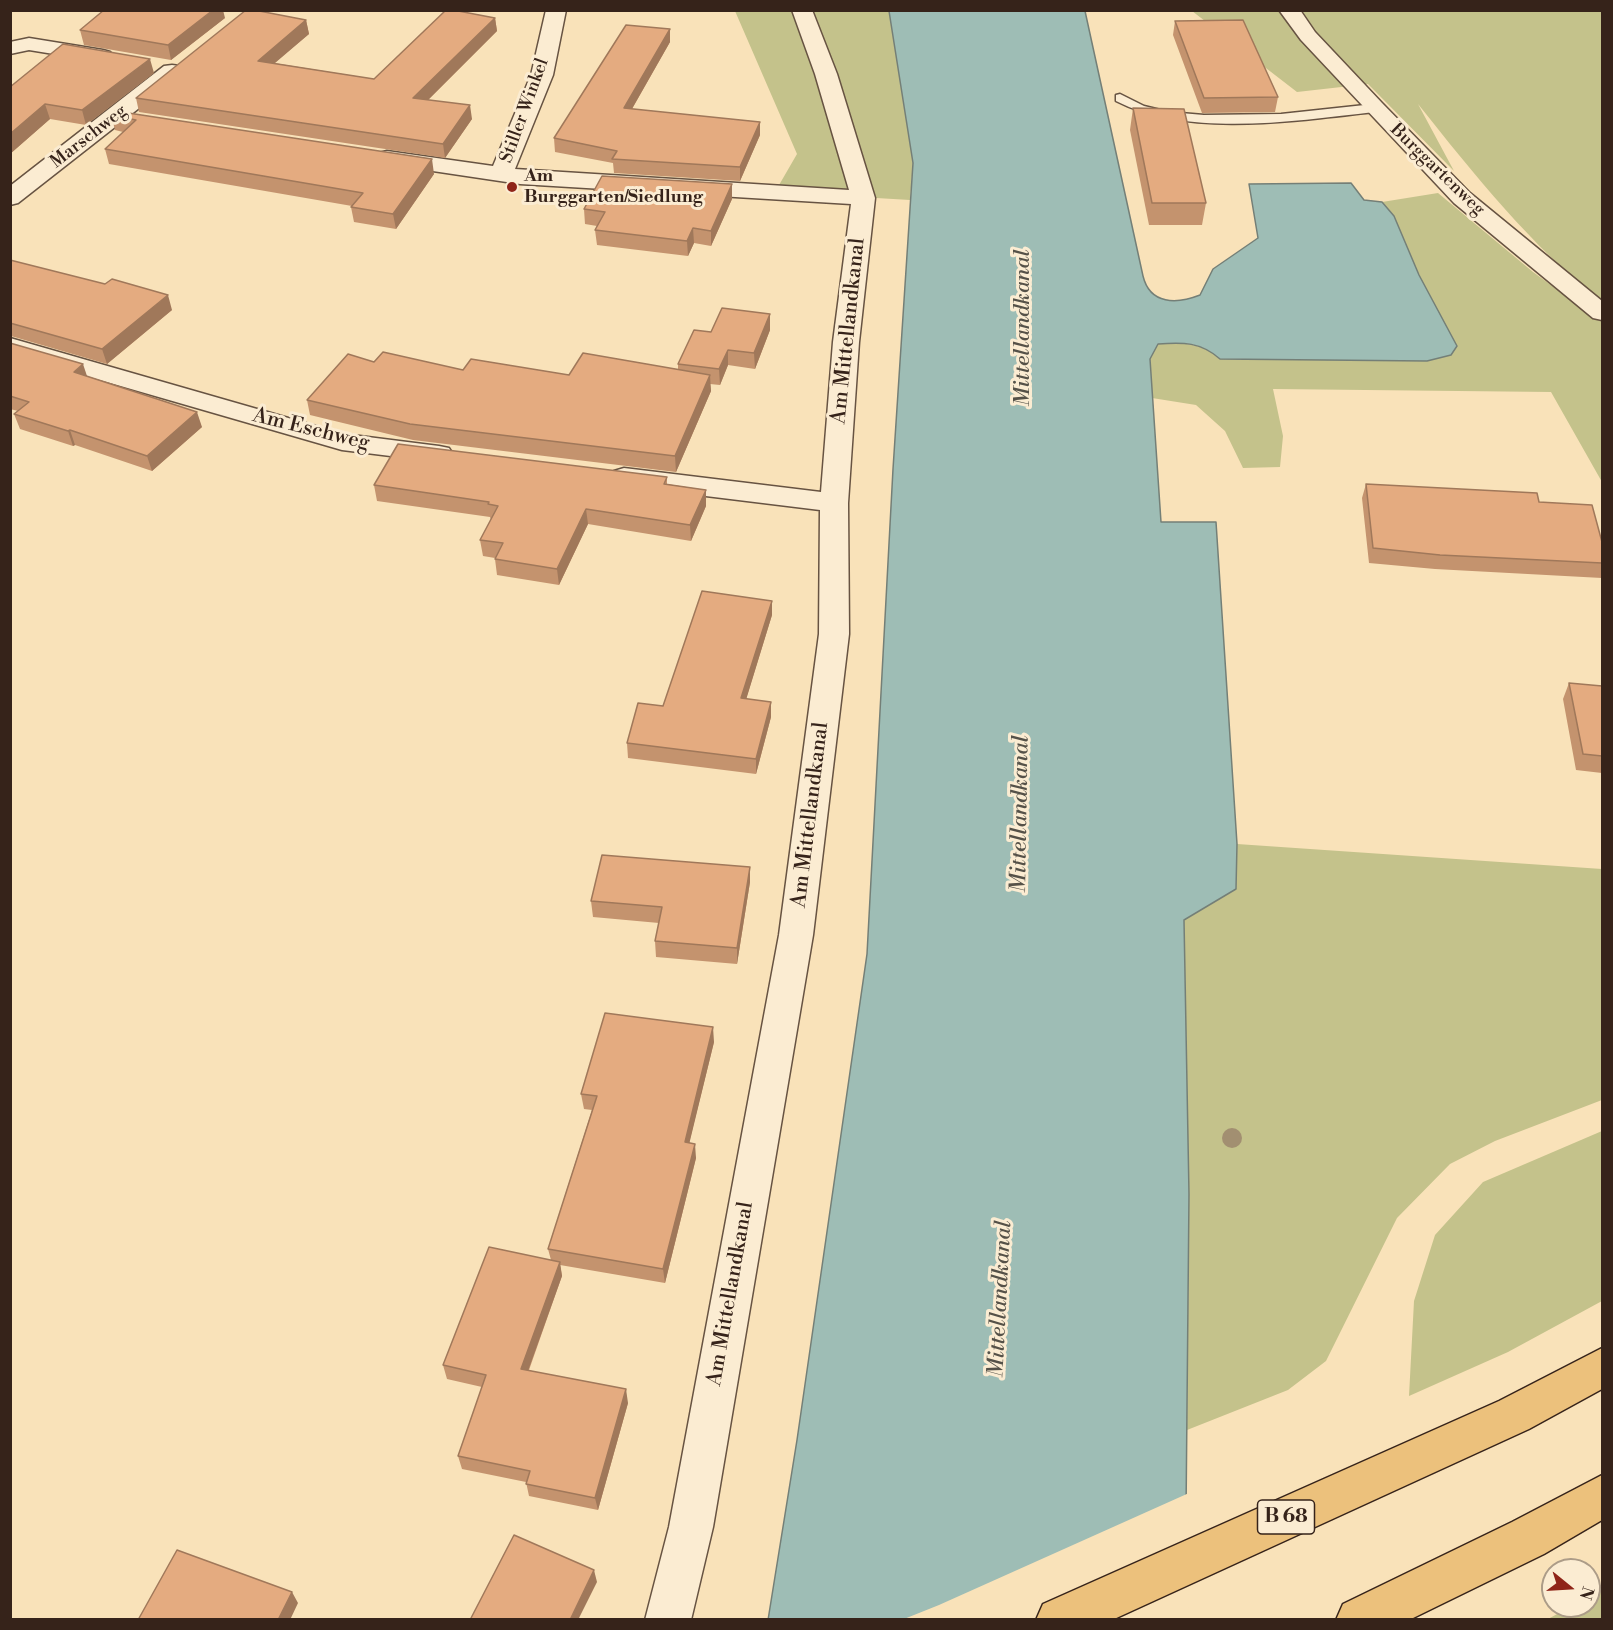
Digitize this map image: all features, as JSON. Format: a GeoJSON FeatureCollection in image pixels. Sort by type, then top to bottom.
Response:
{"type":"FeatureCollection","features":[{"type":"Feature","properties":{"kind":"highway","name":"B 68"},"geometry":{"type":"LineString","coordinates":[[1059,1620],[1514,1415],[1602,1367]]}},
{"type":"Feature","properties":{"kind":"highway"},"geometry":{"type":"LineString","coordinates":[[1359,1620],[1528,1538],[1602,1496]]}},
{"type":"Feature","properties":{"kind":"street","name":"Stiller Winkel"},"geometry":{"type":"LineString","coordinates":[[501,175],[542,75],[556,10]]}},
{"type":"Feature","properties":{"kind":"street","name":"Am Mittellandkanal"},"geometry":{"type":"LineString","coordinates":[[668,1620],[691,1527],[796,936],[834,634],[834,503],[846,342],[863,198],[826,74],[802,10]]}},
{"type":"Feature","properties":{"kind":"street","name":"Burggartenweg"},"geometry":{"type":"LineString","coordinates":[[1289,10],[1308,36],[1461,198],[1602,313]]}},
{"type":"Feature","properties":{"kind":"street"},"geometry":{"type":"LineString","coordinates":[[10,48],[29,44],[119,59]]}},
{"type":"Feature","properties":{"kind":"street","name":"Marschweg"},"geometry":{"type":"LineString","coordinates":[[10,198],[180,65],[153,65]]}},
{"type":"Feature","properties":{"kind":"street"},"geometry":{"type":"LineString","coordinates":[[116,117],[139,120]]}},
{"type":"Feature","properties":{"kind":"street"},"geometry":{"type":"LineString","coordinates":[[361,154],[501,175],[863,198]]}},
{"type":"Feature","properties":{"kind":"street","name":"Am Eschweg"},"geometry":{"type":"LineString","coordinates":[[10,346],[342,442],[459,457]]}},
{"type":"Feature","properties":{"kind":"street"},"geometry":{"type":"LineString","coordinates":[[600,474],[834,503]]}},
{"type":"Feature","properties":{"kind":"lane"},"geometry":{"type":"LineString","coordinates":[[1120,99],[1128,105],[1179,118],[1312,116],[1374,108]]}},
{"type":"Feature","properties":{"kind":"shaded area"},"geometry":{"type":"Polygon","coordinates":[[[735,11],[889,11],[913,163],[910,200],[775,192],[797,154],[735,11]]]}},
{"type":"Feature","properties":{"kind":"shaded area"},"geometry":{"type":"Polygon","coordinates":[[[1192,11],[1602,11],[1602,303],[1527,233],[1418,104],[1454,171],[1368,84],[1297,92],[1192,11]]]}},
{"type":"Feature","properties":{"kind":"shaded area"},"geometry":{"type":"Polygon","coordinates":[[[1438,193],[1533,272],[1602,322],[1602,482],[1551,392],[1273,389],[1283,436],[1280,467],[1243,468],[1225,431],[1196,405],[1152,398],[1149,359],[1157,344],[1191,345],[1206,350],[1221,359],[1427,361],[1451,355],[1394,216],[1382,202],[1438,193]]]}},
{"type":"Feature","properties":{"kind":"shaded area"},"geometry":{"type":"Polygon","coordinates":[[[1237,844],[1602,869],[1602,1100],[1495,1141],[1450,1164],[1397,1218],[1326,1361],[1288,1390],[1187,1430],[1189,1194],[1184,919],[1236,889],[1237,844]]]}},
{"type":"Feature","properties":{"kind":"shaded area"},"geometry":{"type":"Polygon","coordinates":[[[1602,1131],[1602,1301],[1508,1352],[1409,1396],[1414,1301],[1435,1235],[1483,1182],[1602,1131]]]}},
{"type":"Feature","properties":{"kind":"shaded area"},"geometry":{"type":"Polygon","coordinates":[[[1601,1590],[1602,1619],[1548,1619],[1601,1618],[1601,1590]]]}},
{"type":"Feature","properties":{"kind":"water","name":"Mittellandkanal"},"geometry":{"type":"Polygon","coordinates":[[[889,11],[1085,11],[1143,276],[1147,286],[1158,297],[1174,301],[1200,295],[1213,269],[1258,238],[1249,184],[1351,183],[1364,200],[1382,202],[1394,216],[1419,275],[1457,346],[1451,355],[1427,361],[1220,359],[1199,346],[1167,343],[1158,344],[1150,359],[1161,522],[1216,522],[1237,844],[1236,889],[1184,920],[1189,1194],[1185,1619],[768,1620],[797,1440],[867,954],[893,469],[913,163],[889,11]]]}},
{"type":"Feature","properties":{"kind":"pier"},"geometry":{"type":"Polygon","coordinates":[[[1189,1493],[1188,1620],[904,1619],[939,1605],[1189,1493]]]}},
{"type":"Feature","properties":{"kind":"building"},"geometry":{"type":"Polygon","coordinates":[[[104,10],[213,10],[168,45],[80,30],[104,10]]]}},
{"type":"Feature","properties":{"kind":"building"},"geometry":{"type":"Polygon","coordinates":[[[246,10],[306,20],[258,61],[374,79],[446,10],[495,18],[413,98],[470,105],[443,144],[136,98],[246,10]]]}},
{"type":"Feature","properties":{"kind":"building"},"geometry":{"type":"Polygon","coordinates":[[[1243,20],[1278,97],[1204,98],[1175,21],[1243,20]]]}},
{"type":"Feature","properties":{"kind":"building"},"geometry":{"type":"Polygon","coordinates":[[[626,25],[670,29],[624,108],[760,122],[740,167],[612,159],[617,151],[554,138],[626,25]]]}},
{"type":"Feature","properties":{"kind":"building"},"geometry":{"type":"Polygon","coordinates":[[[63,44],[150,59],[82,110],[45,104],[10,134],[10,87],[63,44]]]}},
{"type":"Feature","properties":{"kind":"building"},"geometry":{"type":"Polygon","coordinates":[[[1133,108],[1184,109],[1206,203],[1152,203],[1133,108]]]}},
{"type":"Feature","properties":{"kind":"building"},"geometry":{"type":"Polygon","coordinates":[[[115,111],[432,159],[393,214],[351,207],[363,193],[105,149],[136,120],[111,115],[115,111]]]}},
{"type":"Feature","properties":{"kind":"building"},"geometry":{"type":"Polygon","coordinates":[[[602,176],[732,184],[711,231],[693,228],[687,241],[595,230],[605,212],[584,209],[602,176]]]}},
{"type":"Feature","properties":{"kind":"building"},"geometry":{"type":"Polygon","coordinates":[[[10,260],[105,284],[112,279],[168,295],[102,349],[10,323],[10,260]]]}},
{"type":"Feature","properties":{"kind":"building"},"geometry":{"type":"Polygon","coordinates":[[[722,308],[770,314],[754,353],[728,350],[719,369],[678,364],[694,330],[711,332],[722,308]]]}},
{"type":"Feature","properties":{"kind":"building"},"geometry":{"type":"Polygon","coordinates":[[[10,343],[83,364],[74,372],[197,412],[147,456],[14,414],[29,402],[10,396],[10,343]]]}},
{"type":"Feature","properties":{"kind":"building"},"geometry":{"type":"Polygon","coordinates":[[[383,352],[463,370],[471,359],[569,375],[583,353],[710,375],[675,456],[410,424],[307,400],[348,354],[374,362],[383,352]]]}},
{"type":"Feature","properties":{"kind":"building"},"geometry":{"type":"Polygon","coordinates":[[[398,444],[667,477],[664,484],[706,490],[690,525],[586,509],[557,569],[495,559],[503,543],[480,540],[498,506],[488,504],[489,502],[374,485],[398,444]]]}},
{"type":"Feature","properties":{"kind":"building"},"geometry":{"type":"Polygon","coordinates":[[[1366,484],[1537,493],[1539,502],[1592,505],[1602,542],[1602,563],[1440,555],[1373,548],[1366,484]]]}},
{"type":"Feature","properties":{"kind":"building"},"geometry":{"type":"Polygon","coordinates":[[[702,591],[772,601],[741,698],[771,702],[756,759],[627,743],[638,703],[663,706],[702,591]]]}},
{"type":"Feature","properties":{"kind":"building"},"geometry":{"type":"Polygon","coordinates":[[[1569,683],[1602,686],[1602,756],[1583,754],[1569,683]]]}},
{"type":"Feature","properties":{"kind":"building"},"geometry":{"type":"Polygon","coordinates":[[[602,855],[750,867],[737,948],[655,941],[662,907],[591,901],[602,855]]]}},
{"type":"Feature","properties":{"kind":"building"},"geometry":{"type":"Polygon","coordinates":[[[605,1013],[713,1027],[685,1142],[695,1144],[663,1269],[548,1249],[597,1096],[581,1094],[605,1013]]]}},
{"type":"Feature","properties":{"kind":"building"},"geometry":{"type":"Polygon","coordinates":[[[489,1247],[560,1262],[521,1369],[626,1389],[595,1498],[526,1484],[530,1471],[458,1456],[486,1375],[443,1365],[489,1247]]]}},
{"type":"Feature","properties":{"kind":"building"},"geometry":{"type":"Polygon","coordinates":[[[514,1535],[594,1570],[570,1620],[470,1620],[514,1535]]]}},
{"type":"Feature","properties":{"kind":"building"},"geometry":{"type":"Polygon","coordinates":[[[177,1550],[292,1592],[278,1620],[138,1620],[177,1550]]]}},
{"type":"Feature","properties":{"kind":"place","name":"Am Burggarten/Siedlung"},"geometry":{"type":"Point","coordinates":[512,187]}}]}
